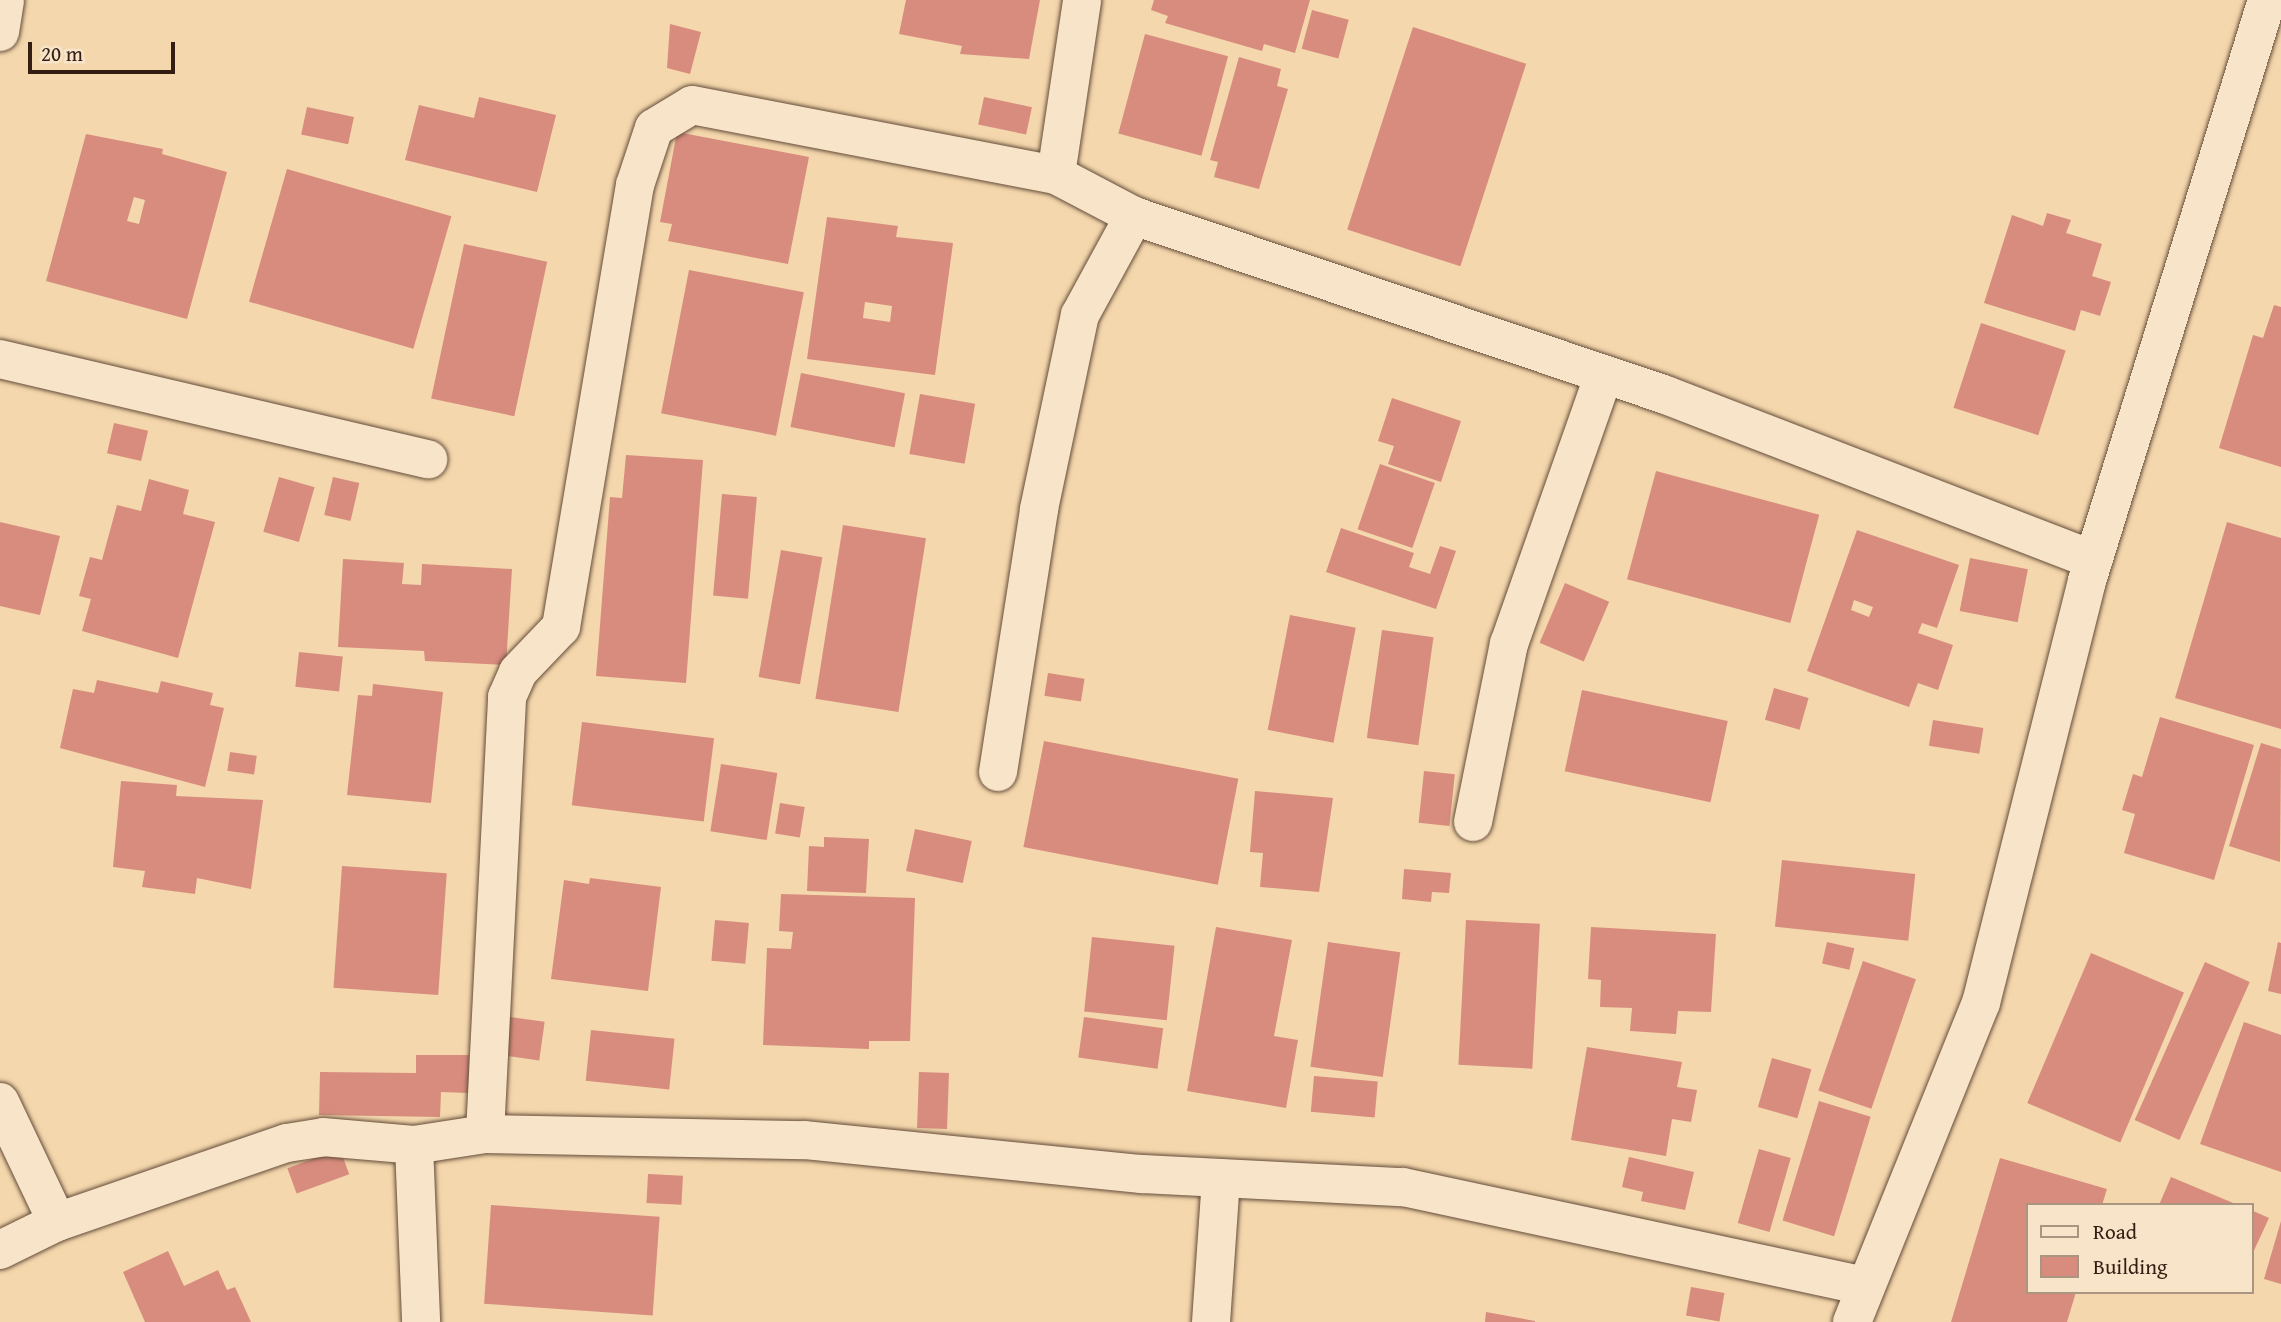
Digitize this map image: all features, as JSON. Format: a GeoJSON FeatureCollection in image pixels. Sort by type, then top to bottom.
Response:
{"type":"FeatureCollection","features":[{"type":"Feature","properties":{"kind":"street"},"geometry":{"type":"LineString","coordinates":[[0,32],[5,0]]}},
{"type":"Feature","properties":{"kind":"street"},"geometry":{"type":"LineString","coordinates":[[1056,176],[1082,0]]}},
{"type":"Feature","properties":{"kind":"street"},"geometry":{"type":"LineString","coordinates":[[1852,1322],[1981,1003],[2093,560],[2267,0]]}},
{"type":"Feature","properties":{"kind":"street"},"geometry":{"type":"LineString","coordinates":[[485,1134],[507,697],[518,672],[561,627],[635,185],[654,128],[692,105],[1056,176],[1134,216],[1604,374],[2093,560]]}},
{"type":"Feature","properties":{"kind":"street"},"geometry":{"type":"LineString","coordinates":[[998,772],[1039,509],[1080,315],[1134,216]]}},
{"type":"Feature","properties":{"kind":"street"},"geometry":{"type":"LineString","coordinates":[[0,359],[428,459]]}},
{"type":"Feature","properties":{"kind":"street"},"geometry":{"type":"LineString","coordinates":[[1473,822],[1509,644],[1604,374]]}},
{"type":"Feature","properties":{"kind":"street"},"geometry":{"type":"LineString","coordinates":[[0,1102],[57,1222]]}},
{"type":"Feature","properties":{"kind":"street"},"geometry":{"type":"LineString","coordinates":[[0,1250],[57,1222],[286,1143],[323,1137],[414,1145],[485,1134],[805,1140],[1221,1178],[1403,1187],[1866,1286]]}},
{"type":"Feature","properties":{"kind":"street"},"geometry":{"type":"LineString","coordinates":[[414,1145],[421,1322]]}},
{"type":"Feature","properties":{"kind":"street"},"geometry":{"type":"LineString","coordinates":[[1211,1322],[1221,1178]]}},
{"type":"Feature","properties":{"kind":"building"},"geometry":{"type":"Polygon","coordinates":[[[906,0],[1040,0],[1029,59],[960,54],[962,46],[899,34],[906,0]]]}},
{"type":"Feature","properties":{"kind":"building"},"geometry":{"type":"Polygon","coordinates":[[[1154,0],[1310,0],[1295,53],[1264,44],[1262,51],[1165,23],[1168,16],[1151,10],[1154,0]]]}},
{"type":"Feature","properties":{"kind":"building"},"geometry":{"type":"Polygon","coordinates":[[[1312,10],[1349,20],[1338,58],[1302,49],[1312,10]]]}},
{"type":"Feature","properties":{"kind":"building"},"geometry":{"type":"Polygon","coordinates":[[[670,24],[701,32],[690,74],[667,68],[670,24]]]}},
{"type":"Feature","properties":{"kind":"building"},"geometry":{"type":"Polygon","coordinates":[[[1413,27],[1526,64],[1460,266],[1347,230],[1413,27]]]}},
{"type":"Feature","properties":{"kind":"building"},"geometry":{"type":"Polygon","coordinates":[[[1145,34],[1228,56],[1201,156],[1118,133],[1145,34]]]}},
{"type":"Feature","properties":{"kind":"building"},"geometry":{"type":"Polygon","coordinates":[[[1239,57],[1281,69],[1277,86],[1288,89],[1259,189],[1214,177],[1218,162],[1210,160],[1239,57]]]}},
{"type":"Feature","properties":{"kind":"building"},"geometry":{"type":"Polygon","coordinates":[[[479,97],[556,115],[537,192],[405,160],[419,105],[474,118],[479,97]]]}},
{"type":"Feature","properties":{"kind":"building"},"geometry":{"type":"Polygon","coordinates":[[[984,97],[1032,107],[1026,135],[978,124],[984,97]]]}},
{"type":"Feature","properties":{"kind":"building"},"geometry":{"type":"Polygon","coordinates":[[[307,107],[354,117],[348,144],[301,134],[307,107]]]}},
{"type":"Feature","properties":{"kind":"building"},"geometry":{"type":"Polygon","coordinates":[[[677,132],[809,157],[788,264],[668,241],[672,224],[660,222],[677,132]]]}},
{"type":"Feature","properties":{"kind":"building"},"geometry":{"type":"Polygon","coordinates":[[[86,134],[163,149],[162,154],[227,172],[187,319],[46,281],[86,134]],[[134,197],[127,221],[139,224],[145,200],[134,197]]]}},
{"type":"Feature","properties":{"kind":"building"},"geometry":{"type":"Polygon","coordinates":[[[287,169],[451,216],[413,349],[249,302],[287,169]]]}},
{"type":"Feature","properties":{"kind":"building"},"geometry":{"type":"Polygon","coordinates":[[[2047,213],[2071,220],[2066,233],[2102,244],[2092,276],[2111,282],[2100,316],[2081,310],[2075,331],[1984,303],[2012,215],[2043,226],[2047,213]]]}},
{"type":"Feature","properties":{"kind":"building"},"geometry":{"type":"Polygon","coordinates":[[[827,217],[898,226],[896,237],[953,243],[935,375],[807,359],[827,217]],[[865,302],[863,318],[890,322],[892,306],[865,302]]]}},
{"type":"Feature","properties":{"kind":"building"},"geometry":{"type":"Polygon","coordinates":[[[464,244],[547,262],[514,416],[431,399],[464,244]]]}},
{"type":"Feature","properties":{"kind":"building"},"geometry":{"type":"Polygon","coordinates":[[[689,270],[804,292],[776,436],[661,413],[689,270]]]}},
{"type":"Feature","properties":{"kind":"building"},"geometry":{"type":"Polygon","coordinates":[[[2274,305],[2281,307],[2281,467],[2219,448],[2253,335],[2263,338],[2274,305]]]}},
{"type":"Feature","properties":{"kind":"building"},"geometry":{"type":"Polygon","coordinates":[[[1981,323],[2066,351],[2038,435],[1953,408],[1981,323]]]}},
{"type":"Feature","properties":{"kind":"building"},"geometry":{"type":"Polygon","coordinates":[[[801,373],[905,393],[895,447],[791,427],[801,373]]]}},
{"type":"Feature","properties":{"kind":"building"},"geometry":{"type":"Polygon","coordinates":[[[920,394],[975,404],[965,464],[909,454],[920,394]]]}},
{"type":"Feature","properties":{"kind":"building"},"geometry":{"type":"Polygon","coordinates":[[[1392,398],[1461,421],[1441,482],[1388,464],[1394,446],[1378,441],[1392,398]]]}},
{"type":"Feature","properties":{"kind":"building"},"geometry":{"type":"Polygon","coordinates":[[[114,423],[148,431],[141,461],[107,453],[114,423]]]}},
{"type":"Feature","properties":{"kind":"building"},"geometry":{"type":"Polygon","coordinates":[[[626,455],[703,460],[686,683],[596,676],[610,497],[622,498],[626,455]]]}},
{"type":"Feature","properties":{"kind":"building"},"geometry":{"type":"Polygon","coordinates":[[[1380,464],[1435,483],[1412,548],[1358,529],[1380,464]]]}},
{"type":"Feature","properties":{"kind":"building"},"geometry":{"type":"Polygon","coordinates":[[[1656,471],[1819,515],[1790,623],[1627,579],[1656,471]]]}},
{"type":"Feature","properties":{"kind":"building"},"geometry":{"type":"Polygon","coordinates":[[[279,477],[315,487],[299,542],[263,532],[279,477]]]}},
{"type":"Feature","properties":{"kind":"building"},"geometry":{"type":"Polygon","coordinates":[[[333,477],[359,483],[351,521],[324,515],[333,477]]]}},
{"type":"Feature","properties":{"kind":"building"},"geometry":{"type":"Polygon","coordinates":[[[149,479],[189,490],[183,514],[215,522],[178,658],[82,631],[91,599],[79,596],[90,557],[102,560],[117,505],[141,511],[149,479]]]}},
{"type":"Feature","properties":{"kind":"building"},"geometry":{"type":"Polygon","coordinates":[[[722,494],[757,497],[748,599],[713,596],[722,494]]]}},
{"type":"Feature","properties":{"kind":"building"},"geometry":{"type":"Polygon","coordinates":[[[0,522],[60,536],[40,615],[0,606],[0,522]]]}},
{"type":"Feature","properties":{"kind":"building"},"geometry":{"type":"Polygon","coordinates":[[[2227,522],[2281,538],[2281,729],[2175,698],[2227,522]]]}},
{"type":"Feature","properties":{"kind":"building"},"geometry":{"type":"Polygon","coordinates":[[[843,525],[926,538],[898,712],[815,699],[843,525]]]}},
{"type":"Feature","properties":{"kind":"building"},"geometry":{"type":"Polygon","coordinates":[[[1341,528],[1414,553],[1409,567],[1430,574],[1440,546],[1456,551],[1436,609],[1326,572],[1341,528]]]}},
{"type":"Feature","properties":{"kind":"building"},"geometry":{"type":"Polygon","coordinates":[[[1857,530],[1959,565],[1937,628],[1922,623],[1918,633],[1953,645],[1938,690],[1918,683],[1909,707],[1807,671],[1857,530]],[[1854,600],[1851,610],[1869,617],[1873,607],[1854,600]]]}},
{"type":"Feature","properties":{"kind":"building"},"geometry":{"type":"Polygon","coordinates":[[[781,550],[822,557],[800,684],[759,677],[781,550]]]}},
{"type":"Feature","properties":{"kind":"building"},"geometry":{"type":"Polygon","coordinates":[[[1970,558],[2028,569],[2018,622],[1960,611],[1970,558]]]}},
{"type":"Feature","properties":{"kind":"building"},"geometry":{"type":"Polygon","coordinates":[[[343,559],[404,563],[402,584],[421,585],[422,564],[512,569],[506,665],[425,661],[424,651],[338,647],[343,559]]]}},
{"type":"Feature","properties":{"kind":"building"},"geometry":{"type":"Polygon","coordinates":[[[1565,583],[1609,602],[1584,662],[1540,643],[1565,583]]]}},
{"type":"Feature","properties":{"kind":"building"},"geometry":{"type":"Polygon","coordinates":[[[1290,615],[1356,628],[1333,743],[1268,730],[1290,615]]]}},
{"type":"Feature","properties":{"kind":"building"},"geometry":{"type":"Polygon","coordinates":[[[1382,630],[1433,637],[1418,745],[1367,738],[1382,630]]]}},
{"type":"Feature","properties":{"kind":"building"},"geometry":{"type":"Polygon","coordinates":[[[299,652],[343,657],[339,691],[295,687],[299,652]]]}},
{"type":"Feature","properties":{"kind":"building"},"geometry":{"type":"Polygon","coordinates":[[[1048,673],[1085,679],[1081,702],[1044,696],[1048,673]]]}},
{"type":"Feature","properties":{"kind":"building"},"geometry":{"type":"Polygon","coordinates":[[[97,680],[158,693],[161,681],[213,693],[210,705],[224,708],[205,787],[60,748],[73,689],[94,693],[97,680]]]}},
{"type":"Feature","properties":{"kind":"building"},"geometry":{"type":"Polygon","coordinates":[[[373,684],[443,692],[431,803],[347,795],[358,695],[372,696],[373,684]]]}},
{"type":"Feature","properties":{"kind":"building"},"geometry":{"type":"Polygon","coordinates":[[[1774,688],[1809,698],[1800,730],[1765,720],[1774,688]]]}},
{"type":"Feature","properties":{"kind":"building"},"geometry":{"type":"Polygon","coordinates":[[[1582,690],[1728,721],[1710,802],[1565,771],[1582,690]]]}},
{"type":"Feature","properties":{"kind":"building"},"geometry":{"type":"Polygon","coordinates":[[[2160,717],[2254,745],[2214,880],[2124,853],[2135,814],[2122,810],[2133,774],[2142,777],[2160,717]]]}},
{"type":"Feature","properties":{"kind":"building"},"geometry":{"type":"Polygon","coordinates":[[[1933,720],[1983,728],[1979,754],[1929,746],[1933,720]]]}},
{"type":"Feature","properties":{"kind":"building"},"geometry":{"type":"Polygon","coordinates":[[[582,722],[714,738],[704,822],[572,805],[582,722]]]}},
{"type":"Feature","properties":{"kind":"building"},"geometry":{"type":"Polygon","coordinates":[[[1044,741],[1238,779],[1218,885],[1023,847],[1044,741]]]}},
{"type":"Feature","properties":{"kind":"building"},"geometry":{"type":"Polygon","coordinates":[[[2261,743],[2281,749],[2280,862],[2229,846],[2261,743]]]}},
{"type":"Feature","properties":{"kind":"building"},"geometry":{"type":"Polygon","coordinates":[[[230,752],[257,756],[254,775],[227,771],[230,752]]]}},
{"type":"Feature","properties":{"kind":"building"},"geometry":{"type":"Polygon","coordinates":[[[721,764],[777,773],[767,840],[710,831],[721,764]]]}},
{"type":"Feature","properties":{"kind":"building"},"geometry":{"type":"Polygon","coordinates":[[[1424,771],[1455,774],[1449,826],[1419,823],[1424,771]]]}},
{"type":"Feature","properties":{"kind":"building"},"geometry":{"type":"Polygon","coordinates":[[[121,781],[177,785],[176,796],[263,800],[251,889],[197,878],[195,894],[142,887],[145,871],[113,867],[121,781]]]}},
{"type":"Feature","properties":{"kind":"building"},"geometry":{"type":"Polygon","coordinates":[[[1255,791],[1333,798],[1319,892],[1260,887],[1263,853],[1250,852],[1255,791]]]}},
{"type":"Feature","properties":{"kind":"building"},"geometry":{"type":"Polygon","coordinates":[[[780,803],[805,807],[800,838],[775,834],[780,803]]]}},
{"type":"Feature","properties":{"kind":"building"},"geometry":{"type":"Polygon","coordinates":[[[915,829],[972,841],[963,883],[906,871],[915,829]]]}},
{"type":"Feature","properties":{"kind":"building"},"geometry":{"type":"Polygon","coordinates":[[[824,837],[869,839],[866,893],[807,891],[809,846],[824,847],[824,837]]]}},
{"type":"Feature","properties":{"kind":"building"},"geometry":{"type":"Polygon","coordinates":[[[1782,860],[1915,874],[1908,941],[1775,927],[1782,860]]]}},
{"type":"Feature","properties":{"kind":"building"},"geometry":{"type":"Polygon","coordinates":[[[342,866],[447,873],[438,995],[333,988],[342,866]]]}},
{"type":"Feature","properties":{"kind":"building"},"geometry":{"type":"Polygon","coordinates":[[[1404,869],[1451,873],[1449,893],[1432,892],[1431,902],[1402,899],[1404,869]]]}},
{"type":"Feature","properties":{"kind":"building"},"geometry":{"type":"Polygon","coordinates":[[[590,878],[661,887],[648,991],[551,979],[564,880],[589,884],[590,878]]]}},
{"type":"Feature","properties":{"kind":"building"},"geometry":{"type":"Polygon","coordinates":[[[781,894],[915,898],[910,1041],[869,1041],[869,1049],[763,1045],[767,948],[791,949],[793,932],[779,931],[781,894]]]}},
{"type":"Feature","properties":{"kind":"building"},"geometry":{"type":"Polygon","coordinates":[[[715,920],[749,923],[745,964],[711,961],[715,920]]]}},
{"type":"Feature","properties":{"kind":"building"},"geometry":{"type":"Polygon","coordinates":[[[1466,920],[1540,924],[1532,1069],[1458,1065],[1466,920]]]}},
{"type":"Feature","properties":{"kind":"building"},"geometry":{"type":"Polygon","coordinates":[[[1216,927],[1292,940],[1274,1036],[1298,1040],[1286,1108],[1187,1091],[1216,927]]]}},
{"type":"Feature","properties":{"kind":"building"},"geometry":{"type":"Polygon","coordinates":[[[1591,927],[1716,934],[1711,1012],[1678,1011],[1676,1034],[1630,1031],[1632,1008],[1600,1007],[1601,980],[1588,979],[1591,927]]]}},
{"type":"Feature","properties":{"kind":"building"},"geometry":{"type":"Polygon","coordinates":[[[1092,937],[1175,946],[1167,1020],[1084,1012],[1092,937]]]}},
{"type":"Feature","properties":{"kind":"building"},"geometry":{"type":"Polygon","coordinates":[[[1328,942],[1400,952],[1383,1077],[1310,1067],[1328,942]]]}},
{"type":"Feature","properties":{"kind":"building"},"geometry":{"type":"Polygon","coordinates":[[[1827,942],[1854,948],[1849,970],[1822,963],[1827,942]]]}},
{"type":"Feature","properties":{"kind":"building"},"geometry":{"type":"Polygon","coordinates":[[[2278,942],[2281,943],[2281,994],[2268,991],[2278,942]]]}},
{"type":"Feature","properties":{"kind":"building"},"geometry":{"type":"Polygon","coordinates":[[[2091,953],[2184,992],[2120,1143],[2027,1103],[2091,953]]]}},
{"type":"Feature","properties":{"kind":"building"},"geometry":{"type":"Polygon","coordinates":[[[1863,961],[1916,979],[1871,1109],[1818,1091],[1863,961]]]}},
{"type":"Feature","properties":{"kind":"building"},"geometry":{"type":"Polygon","coordinates":[[[2205,962],[2250,982],[2179,1140],[2135,1120],[2205,962]]]}},
{"type":"Feature","properties":{"kind":"building"},"geometry":{"type":"Polygon","coordinates":[[[510,1017],[545,1022],[539,1060],[505,1056],[510,1017]]]}},
{"type":"Feature","properties":{"kind":"building"},"geometry":{"type":"Polygon","coordinates":[[[1084,1017],[1163,1028],[1158,1069],[1078,1058],[1084,1017]]]}},
{"type":"Feature","properties":{"kind":"building"},"geometry":{"type":"Polygon","coordinates":[[[2244,1022],[2281,1035],[2281,1172],[2200,1144],[2244,1022]]]}},
{"type":"Feature","properties":{"kind":"building"},"geometry":{"type":"Polygon","coordinates":[[[591,1030],[675,1039],[669,1090],[586,1081],[591,1030]]]}},
{"type":"Feature","properties":{"kind":"building"},"geometry":{"type":"Polygon","coordinates":[[[1587,1047],[1682,1062],[1677,1087],[1697,1090],[1691,1122],[1672,1119],[1666,1156],[1571,1140],[1587,1047]]]}},
{"type":"Feature","properties":{"kind":"building"},"geometry":{"type":"Polygon","coordinates":[[[416,1055],[469,1055],[469,1093],[441,1092],[440,1117],[319,1115],[320,1072],[416,1073],[416,1055]]]}},
{"type":"Feature","properties":{"kind":"building"},"geometry":{"type":"Polygon","coordinates":[[[1772,1058],[1811,1069],[1797,1118],[1758,1107],[1772,1058]]]}},
{"type":"Feature","properties":{"kind":"building"},"geometry":{"type":"Polygon","coordinates":[[[919,1072],[949,1073],[947,1129],[917,1128],[919,1072]]]}},
{"type":"Feature","properties":{"kind":"building"},"geometry":{"type":"Polygon","coordinates":[[[1314,1076],[1378,1082],[1375,1117],[1311,1112],[1314,1076]]]}},
{"type":"Feature","properties":{"kind":"building"},"geometry":{"type":"Polygon","coordinates":[[[1819,1101],[1871,1117],[1834,1236],[1782,1221],[1819,1101]]]}},
{"type":"Feature","properties":{"kind":"building"},"geometry":{"type":"Polygon","coordinates":[[[340,1149],[349,1174],[297,1194],[287,1168],[340,1149]]]}},
{"type":"Feature","properties":{"kind":"building"},"geometry":{"type":"Polygon","coordinates":[[[1759,1149],[1791,1158],[1769,1232],[1738,1223],[1759,1149]]]}},
{"type":"Feature","properties":{"kind":"building"},"geometry":{"type":"Polygon","coordinates":[[[1629,1157],[1694,1172],[1685,1210],[1641,1201],[1643,1192],[1622,1187],[1629,1157]]]}},
{"type":"Feature","properties":{"kind":"building"},"geometry":{"type":"Polygon","coordinates":[[[2000,1158],[2107,1189],[2103,1203],[2025,1203],[2025,1294],[2075,1294],[2067,1322],[1951,1322],[2000,1158]]]}},
{"type":"Feature","properties":{"kind":"building"},"geometry":{"type":"Polygon","coordinates":[[[648,1174],[683,1176],[681,1205],[646,1203],[648,1174]]]}},
{"type":"Feature","properties":{"kind":"building"},"geometry":{"type":"Polygon","coordinates":[[[2171,1177],[2233,1203],[2160,1203],[2171,1177]]]}},
{"type":"Feature","properties":{"kind":"building"},"geometry":{"type":"Polygon","coordinates":[[[491,1205],[660,1217],[653,1316],[484,1304],[491,1205]]]}},
{"type":"Feature","properties":{"kind":"building"},"geometry":{"type":"Polygon","coordinates":[[[2253,1211],[2269,1218],[2253,1253],[2253,1211]]]}},
{"type":"Feature","properties":{"kind":"building"},"geometry":{"type":"Polygon","coordinates":[[[2281,1221],[2281,1284],[2264,1279],[2281,1221]]]}},
{"type":"Feature","properties":{"kind":"building"},"geometry":{"type":"Polygon","coordinates":[[[168,1251],[184,1286],[218,1270],[227,1290],[235,1287],[251,1322],[145,1322],[123,1272],[168,1251]]]}},
{"type":"Feature","properties":{"kind":"building"},"geometry":{"type":"Polygon","coordinates":[[[1691,1287],[1724,1293],[1719,1321],[1686,1316],[1691,1287]]]}},
{"type":"Feature","properties":{"kind":"building"},"geometry":{"type":"Polygon","coordinates":[[[1486,1312],[1535,1321],[1535,1322],[1485,1322],[1486,1312]]]}}]}
